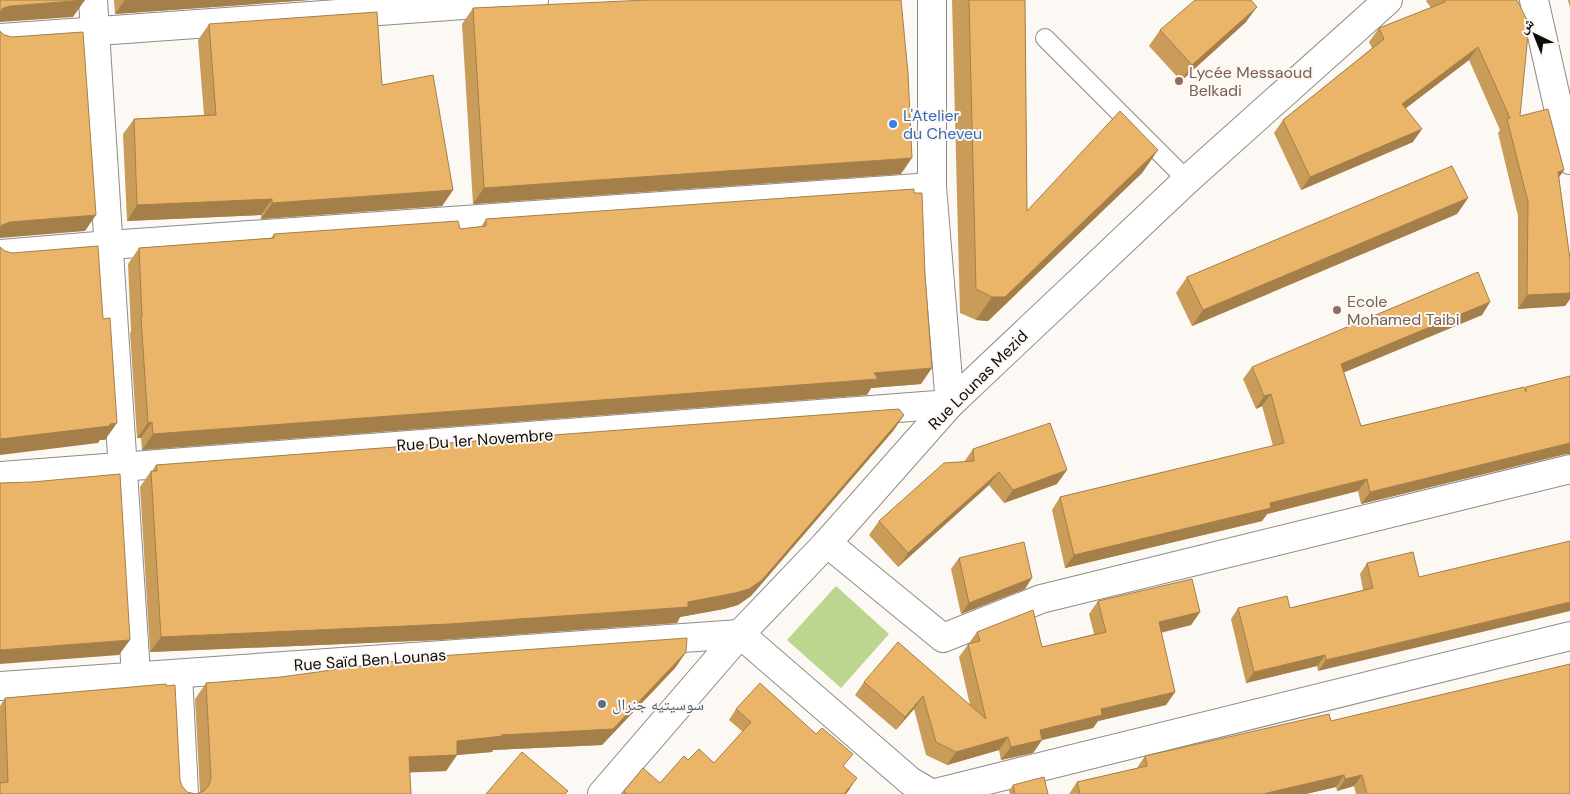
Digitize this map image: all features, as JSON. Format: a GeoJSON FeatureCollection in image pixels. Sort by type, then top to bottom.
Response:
{"type":"FeatureCollection","features":[{"type":"Feature","properties":{"kind":"street"},"geometry":{"type":"LineString","coordinates":[[93,0],[136,675]]}},
{"type":"Feature","properties":{"kind":"street"},"geometry":{"type":"LineString","coordinates":[[0,38],[534,0]]}},
{"type":"Feature","properties":{"kind":"street"},"geometry":{"type":"LineString","coordinates":[[932,0],[932,187],[950,404]]}},
{"type":"Feature","properties":{"kind":"street","name":"Rue Lounas Mezid"},"geometry":{"type":"LineString","coordinates":[[602,794],[740,634],[827,543],[950,404],[1187,180],[1388,0]]}},
{"type":"Feature","properties":{"kind":"street"},"geometry":{"type":"LineString","coordinates":[[1534,0],[1566,124],[1570,160]]}},
{"type":"Feature","properties":{"kind":"street"},"geometry":{"type":"LineString","coordinates":[[0,254],[932,187]]}},
{"type":"Feature","properties":{"kind":"street","name":"Rue Du 1er Novembre"},"geometry":{"type":"LineString","coordinates":[[0,476],[950,404]]}},
{"type":"Feature","properties":{"kind":"street"},"geometry":{"type":"LineString","coordinates":[[827,543],[943,638],[1041,599],[1570,469]]}},
{"type":"Feature","properties":{"kind":"street"},"geometry":{"type":"LineString","coordinates":[[740,634],[918,791],[1570,636]]}},
{"type":"Feature","properties":{"kind":"street","name":"Rue Saïd Ben Lounas"},"geometry":{"type":"LineString","coordinates":[[0,686],[740,634]]}},
{"type":"Feature","properties":{"kind":"street"},"geometry":{"type":"LineString","coordinates":[[178,674],[184,794]]}},
{"type":"Feature","properties":{"kind":"lane"},"geometry":{"type":"LineString","coordinates":[[1045,38],[1187,180]]}},
{"type":"Feature","properties":{"kind":"green space"},"geometry":{"type":"Polygon","coordinates":[[[836,586],[889,634],[841,688],[787,640],[836,586]]]}},
{"type":"Feature","properties":{"kind":"building"},"geometry":{"type":"Polygon","coordinates":[[[0,0],[85,0],[10,6],[3,8],[0,12],[0,0]]]}},
{"type":"Feature","properties":{"kind":"building"},"geometry":{"type":"Polygon","coordinates":[[[647,0],[901,0],[908,73],[912,158],[484,188],[473,8],[647,0]]]}},
{"type":"Feature","properties":{"kind":"building"},"geometry":{"type":"Polygon","coordinates":[[[969,0],[1025,0],[1027,211],[1120,111],[1158,150],[1005,297],[992,297],[976,289],[969,0]]]}},
{"type":"Feature","properties":{"kind":"building"},"geometry":{"type":"Polygon","coordinates":[[[1195,0],[1251,0],[1257,7],[1192,65],[1160,30],[1195,0]]]}},
{"type":"Feature","properties":{"kind":"building"},"geometry":{"type":"Polygon","coordinates":[[[1444,0],[1517,0],[1529,24],[1520,116],[1548,109],[1564,170],[1558,172],[1570,259],[1570,293],[1527,295],[1528,202],[1507,119],[1510,118],[1478,47],[1402,104],[1422,129],[1310,177],[1283,120],[1384,39],[1379,28],[1445,2],[1444,0]]]}},
{"type":"Feature","properties":{"kind":"building"},"geometry":{"type":"Polygon","coordinates":[[[377,12],[382,85],[433,75],[453,190],[272,203],[272,199],[137,205],[134,119],[216,115],[209,24],[377,12]]]}},
{"type":"Feature","properties":{"kind":"building"},"geometry":{"type":"Polygon","coordinates":[[[0,31],[4,35],[12,37],[83,32],[96,215],[10,222],[2,225],[0,228],[0,31]]]}},
{"type":"Feature","properties":{"kind":"building"},"geometry":{"type":"Polygon","coordinates":[[[1452,166],[1468,198],[1203,310],[1187,277],[1452,166]]]}},
{"type":"Feature","properties":{"kind":"building"},"geometry":{"type":"Polygon","coordinates":[[[914,189],[914,193],[922,193],[925,275],[932,368],[874,373],[878,379],[153,434],[152,422],[148,423],[141,318],[139,248],[274,238],[274,234],[458,221],[460,229],[486,226],[486,219],[914,189]]]}},
{"type":"Feature","properties":{"kind":"building"},"geometry":{"type":"Polygon","coordinates":[[[98,246],[103,319],[110,318],[117,423],[110,424],[110,426],[0,439],[0,247],[12,253],[98,246]]]}},
{"type":"Feature","properties":{"kind":"building"},"geometry":{"type":"Polygon","coordinates":[[[1478,272],[1490,302],[1341,364],[1361,426],[1524,387],[1526,392],[1526,387],[1570,376],[1570,443],[1370,492],[1367,479],[1270,503],[1271,508],[1074,555],[1060,497],[1284,443],[1271,394],[1264,396],[1252,367],[1478,272]]]}},
{"type":"Feature","properties":{"kind":"building"},"geometry":{"type":"Polygon","coordinates":[[[899,409],[904,415],[762,580],[749,589],[688,602],[688,607],[449,624],[161,637],[151,471],[157,471],[156,465],[899,409]]]}},
{"type":"Feature","properties":{"kind":"building"},"geometry":{"type":"Polygon","coordinates":[[[1050,423],[1067,470],[1013,490],[999,472],[908,553],[879,521],[944,463],[974,461],[973,449],[1050,423]]]}},
{"type":"Feature","properties":{"kind":"building"},"geometry":{"type":"Polygon","coordinates":[[[120,474],[130,640],[0,650],[0,483],[120,474]]]}},
{"type":"Feature","properties":{"kind":"building"},"geometry":{"type":"Polygon","coordinates":[[[1570,541],[1570,602],[1326,660],[1325,655],[1254,672],[1238,608],[1287,596],[1290,608],[1373,588],[1367,563],[1413,552],[1419,577],[1570,541]]]}},
{"type":"Feature","properties":{"kind":"building"},"geometry":{"type":"Polygon","coordinates":[[[1024,542],[1032,578],[969,603],[959,558],[1024,542]]]}},
{"type":"Feature","properties":{"kind":"building"},"geometry":{"type":"Polygon","coordinates":[[[1192,579],[1200,612],[1159,622],[1175,692],[1101,709],[1102,715],[1040,730],[1042,740],[1011,747],[1008,737],[956,752],[936,742],[923,696],[905,717],[864,682],[898,642],[986,719],[968,644],[980,641],[977,632],[1033,610],[1042,647],[1106,632],[1098,601],[1192,579]]]}},
{"type":"Feature","properties":{"kind":"building"},"geometry":{"type":"Polygon","coordinates":[[[687,638],[686,652],[613,729],[501,735],[503,736],[457,741],[457,755],[409,757],[411,794],[196,794],[204,791],[209,785],[211,778],[206,683],[281,677],[426,657],[687,638]]]}},
{"type":"Feature","properties":{"kind":"building"},"geometry":{"type":"Polygon","coordinates":[[[1570,664],[1570,794],[1367,794],[1362,775],[1345,779],[1344,775],[1263,794],[1080,794],[1077,782],[1147,766],[1145,756],[1329,714],[1331,721],[1570,664]]]}},
{"type":"Feature","properties":{"kind":"building"},"geometry":{"type":"Polygon","coordinates":[[[760,683],[816,734],[822,728],[853,754],[843,766],[857,778],[844,794],[627,794],[624,791],[643,768],[660,783],[684,756],[688,760],[699,749],[714,763],[751,722],[736,709],[760,683]]]}},
{"type":"Feature","properties":{"kind":"building"},"geometry":{"type":"Polygon","coordinates":[[[166,684],[166,686],[175,685],[180,780],[187,792],[196,794],[0,794],[0,783],[8,782],[5,698],[166,684]]]}},
{"type":"Feature","properties":{"kind":"building"},"geometry":{"type":"Polygon","coordinates":[[[522,752],[568,791],[565,794],[486,794],[522,752]]]}},
{"type":"Feature","properties":{"kind":"building"},"geometry":{"type":"Polygon","coordinates":[[[1044,777],[1048,794],[1015,794],[1013,785],[1044,777]]]}},
{"type":"Feature","properties":{"kind":"place","name":"Lycée Messaoud Belkadi"},"geometry":{"type":"Point","coordinates":[1179,81]}},
{"type":"Feature","properties":{"kind":"place","name":"L'Atelier du Cheveu"},"geometry":{"type":"Point","coordinates":[893,124]}},
{"type":"Feature","properties":{"kind":"place","name":"Ecole Mohamed Taibi"},"geometry":{"type":"Point","coordinates":[1337,310]}},
{"type":"Feature","properties":{"kind":"place","name":"سوسيتيه جنرال"},"geometry":{"type":"Point","coordinates":[602,704]}}]}
